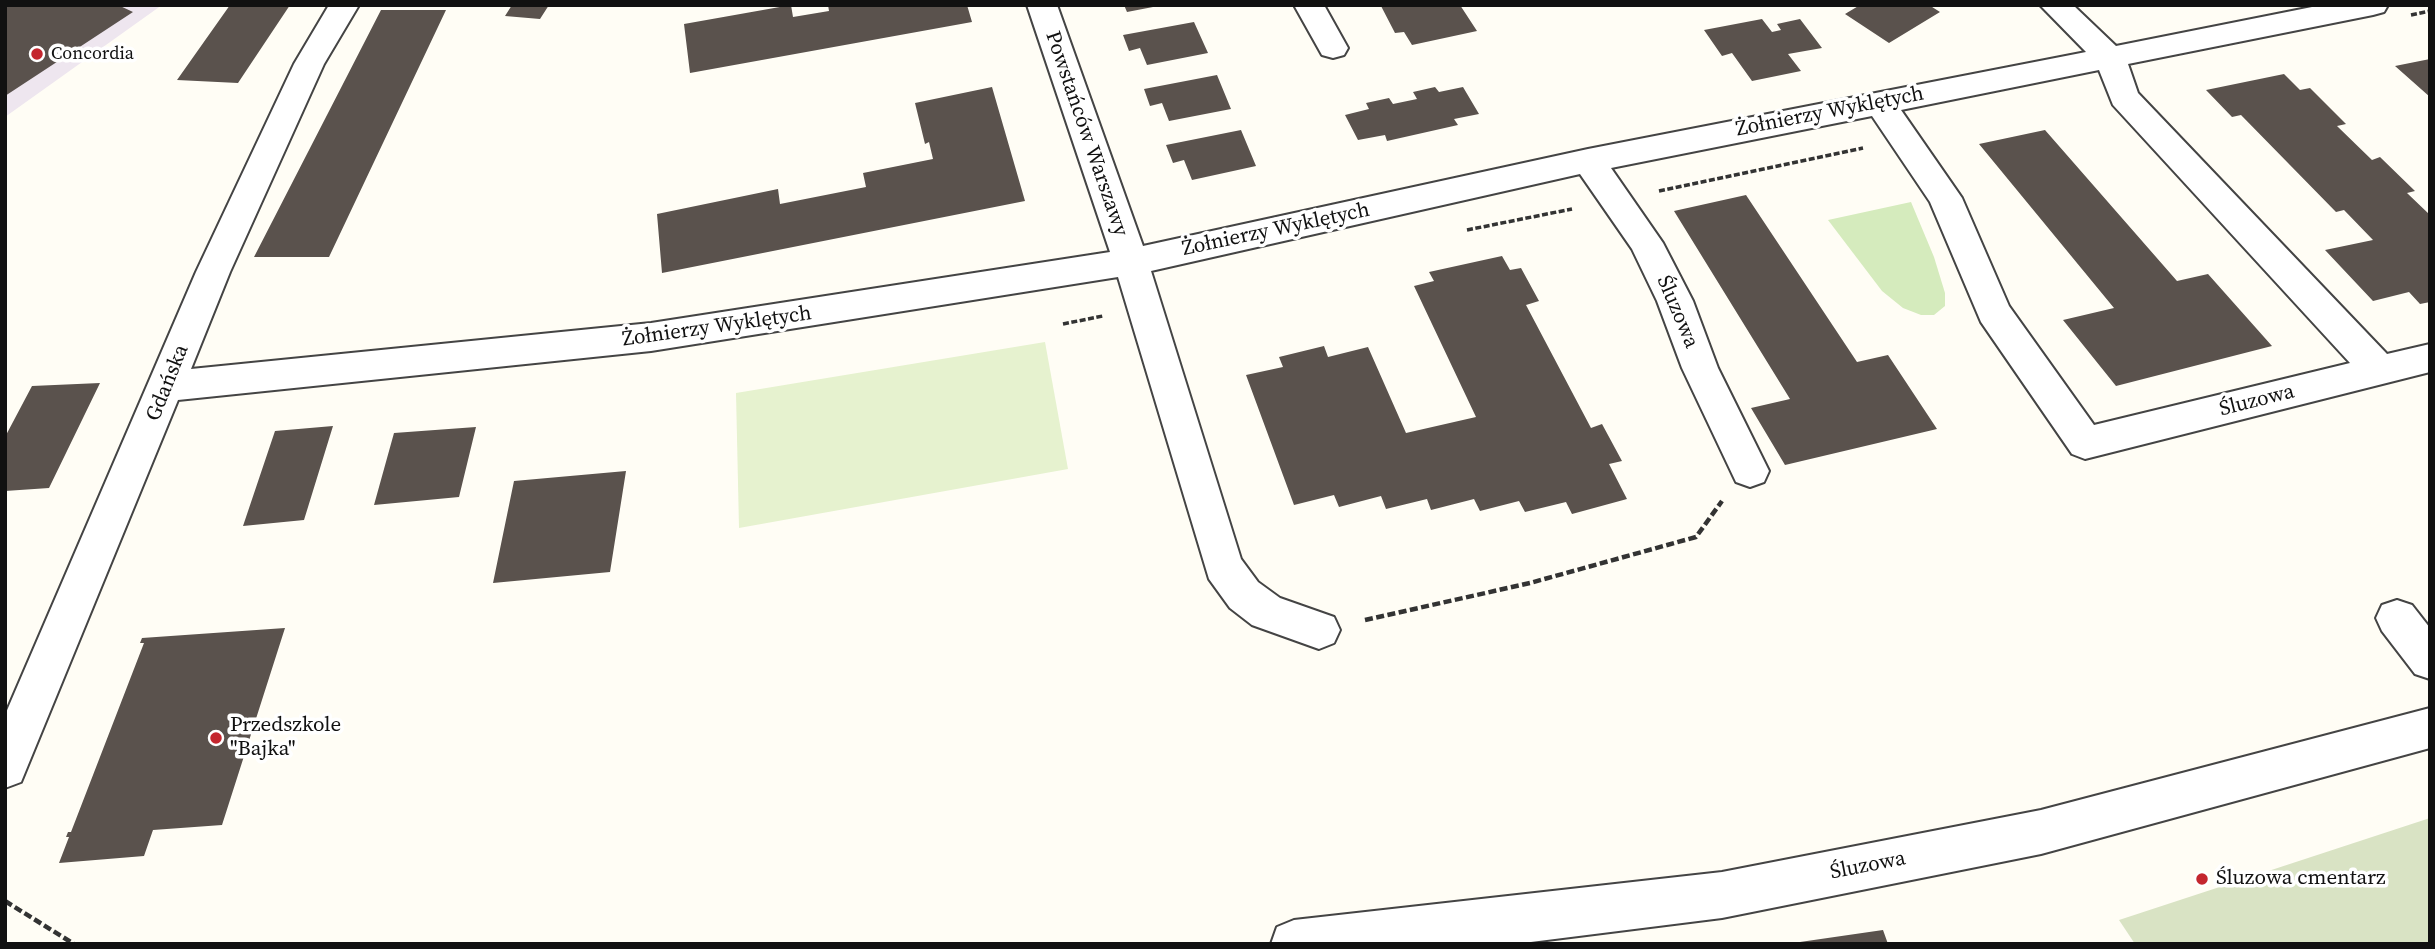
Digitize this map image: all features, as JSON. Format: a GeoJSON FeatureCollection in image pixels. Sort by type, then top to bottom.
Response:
{"type":"FeatureCollection","features":[{"type":"Feature","properties":{"kind":"street","name":"Gdańska"},"geometry":{"type":"LineString","coordinates":[[5,767],[213,272],[309,64],[344,5]]}},
{"type":"Feature","properties":{"kind":"street","name":"Powstańców Warszawy"},"geometry":{"type":"LineString","coordinates":[[1042,5],[1131,262],[1223,567],[1244,595],[1267,612],[1320,630]]}},
{"type":"Feature","properties":{"kind":"street"},"geometry":{"type":"LineString","coordinates":[[1309,5],[1333,48]]}},
{"type":"Feature","properties":{"kind":"street"},"geometry":{"type":"LineString","coordinates":[[2056,5],[2111,58],[2123,97],[2381,370]]}},
{"type":"Feature","properties":{"kind":"street","name":"Żołnierzy Wyklętych"},"geometry":{"type":"LineString","coordinates":[[167,386],[651,337],[1131,262],[1588,161],[2374,5]]}},
{"type":"Feature","properties":{"kind":"street","name":"Śluzowa"},"geometry":{"type":"LineString","coordinates":[[1879,102],[1945,198],[1994,313],[2084,443],[2430,358]]}},
{"type":"Feature","properties":{"kind":"street","name":"Śluzowa"},"geometry":{"type":"LineString","coordinates":[[1588,161],[1646,243],[1675,301],[1700,368],[1750,471]]}},
{"type":"Feature","properties":{"kind":"street"},"geometry":{"type":"LineString","coordinates":[[2397,618],[2430,660]]}},
{"type":"Feature","properties":{"kind":"street","name":"Śluzowa"},"geometry":{"type":"LineString","coordinates":[[1294,944],[1429,931],[1722,895],[2041,831],[2430,728]]}},
{"type":"Feature","properties":{"kind":"path"},"geometry":{"type":"LineString","coordinates":[[1063,324],[1114,313]]}},
{"type":"Feature","properties":{"kind":"path"},"geometry":{"type":"LineString","coordinates":[[1320,630],[1530,583],[1696,537],[1714,510],[1750,471]]}},
{"type":"Feature","properties":{"kind":"path"},"geometry":{"type":"LineString","coordinates":[[5,901],[74,944]]}},
{"type":"Feature","properties":{"kind":"shaded area","name":"Concordia"},"geometry":{"type":"Polygon","coordinates":[[[5,5],[162,5],[5,117],[5,5]]]}},
{"type":"Feature","properties":{"kind":"green space"},"geometry":{"type":"Polygon","coordinates":[[[1911,202],[1934,257],[1945,293],[1945,306],[1934,315],[1921,315],[1903,308],[1882,291],[1828,220],[1911,202]]]}},
{"type":"Feature","properties":{"kind":"green space"},"geometry":{"type":"Polygon","coordinates":[[[1045,342],[1068,469],[739,528],[736,393],[1045,342]]]}},
{"type":"Feature","properties":{"kind":"green space"},"geometry":{"type":"Polygon","coordinates":[[[2430,818],[2430,944],[2135,944],[2119,920],[2430,818]]]}},
{"type":"Feature","properties":{"kind":"building","name":"Concordia"},"geometry":{"type":"Polygon","coordinates":[[[5,5],[118,5],[133,12],[5,96],[5,5]]]}},
{"type":"Feature","properties":{"kind":"building"},"geometry":{"type":"Polygon","coordinates":[[[230,5],[290,5],[238,83],[177,80],[230,5]]]}},
{"type":"Feature","properties":{"kind":"building"},"geometry":{"type":"Polygon","coordinates":[[[512,5],[549,5],[540,19],[505,16],[512,5]]]}},
{"type":"Feature","properties":{"kind":"building"},"geometry":{"type":"Polygon","coordinates":[[[791,5],[793,17],[829,11],[828,5],[967,5],[972,22],[690,73],[684,24],[791,5]]]}},
{"type":"Feature","properties":{"kind":"building"},"geometry":{"type":"Polygon","coordinates":[[[1124,5],[1153,5],[1153,7],[1127,12],[1124,5]]]}},
{"type":"Feature","properties":{"kind":"building"},"geometry":{"type":"Polygon","coordinates":[[[1460,5],[1477,31],[1412,45],[1404,32],[1395,33],[1381,6],[1460,5]]]}},
{"type":"Feature","properties":{"kind":"building"},"geometry":{"type":"Polygon","coordinates":[[[1860,5],[1929,5],[1940,12],[1889,43],[1845,14],[1860,5]]]}},
{"type":"Feature","properties":{"kind":"building"},"geometry":{"type":"Polygon","coordinates":[[[381,10],[446,10],[329,257],[254,257],[381,10]]]}},
{"type":"Feature","properties":{"kind":"building"},"geometry":{"type":"Polygon","coordinates":[[[1762,19],[1772,32],[1781,30],[1777,24],[1800,19],[1822,48],[1788,54],[1801,71],[1752,81],[1732,53],[1722,56],[1704,30],[1762,19]]]}},
{"type":"Feature","properties":{"kind":"building"},"geometry":{"type":"Polygon","coordinates":[[[1194,22],[1208,53],[1147,65],[1140,48],[1129,51],[1123,35],[1194,22]]]}},
{"type":"Feature","properties":{"kind":"building"},"geometry":{"type":"Polygon","coordinates":[[[2430,59],[2430,97],[2395,66],[2430,59]]]}},
{"type":"Feature","properties":{"kind":"building"},"geometry":{"type":"Polygon","coordinates":[[[2284,74],[2300,90],[2310,88],[2346,124],[2337,126],[2372,160],[2380,157],[2415,191],[2407,193],[2430,215],[2430,302],[2420,304],[2409,292],[2373,301],[2325,250],[2373,240],[2344,210],[2336,212],[2241,115],[2232,117],[2206,90],[2284,74]]]}},
{"type":"Feature","properties":{"kind":"building"},"geometry":{"type":"Polygon","coordinates":[[[1217,75],[1231,109],[1169,121],[1162,103],[1150,106],[1144,89],[1217,75]]]}},
{"type":"Feature","properties":{"kind":"building"},"geometry":{"type":"Polygon","coordinates":[[[992,87],[1025,201],[662,273],[657,214],[778,189],[780,204],[866,187],[863,173],[933,159],[929,142],[925,144],[915,103],[992,87]]]}},
{"type":"Feature","properties":{"kind":"building"},"geometry":{"type":"Polygon","coordinates":[[[1435,87],[1439,92],[1463,87],[1479,114],[1454,119],[1458,125],[1387,141],[1385,135],[1358,140],[1345,115],[1369,109],[1366,103],[1389,98],[1393,104],[1417,99],[1413,92],[1435,87]]]}},
{"type":"Feature","properties":{"kind":"building"},"geometry":{"type":"Polygon","coordinates":[[[1241,130],[1256,166],[1192,180],[1184,160],[1173,163],[1166,145],[1241,130]]]}},
{"type":"Feature","properties":{"kind":"building"},"geometry":{"type":"Polygon","coordinates":[[[2045,130],[2177,281],[2208,274],[2272,346],[2116,386],[2063,320],[2114,308],[1979,144],[2045,130]]]}},
{"type":"Feature","properties":{"kind":"building"},"geometry":{"type":"Polygon","coordinates":[[[1746,195],[1857,362],[1888,355],[1937,429],[1785,465],[1751,408],[1790,399],[1674,211],[1746,195]]]}},
{"type":"Feature","properties":{"kind":"building"},"geometry":{"type":"Polygon","coordinates":[[[1502,256],[1510,270],[1521,268],[1539,301],[1526,305],[1591,428],[1602,424],[1622,461],[1609,464],[1627,499],[1572,514],[1566,502],[1525,512],[1519,501],[1480,511],[1474,499],[1431,510],[1427,499],[1386,509],[1381,496],[1339,507],[1334,495],[1294,505],[1246,375],[1283,367],[1279,357],[1324,346],[1328,357],[1368,347],[1406,433],[1476,417],[1414,286],[1434,281],[1429,272],[1502,256]]]}},
{"type":"Feature","properties":{"kind":"building"},"geometry":{"type":"Polygon","coordinates":[[[100,383],[49,488],[5,491],[5,437],[32,386],[100,383]]]}},
{"type":"Feature","properties":{"kind":"building"},"geometry":{"type":"Polygon","coordinates":[[[333,426],[304,520],[243,526],[275,431],[333,426]]]}},
{"type":"Feature","properties":{"kind":"building"},"geometry":{"type":"Polygon","coordinates":[[[476,427],[459,497],[374,505],[394,433],[476,427]]]}},
{"type":"Feature","properties":{"kind":"building"},"geometry":{"type":"Polygon","coordinates":[[[626,471],[610,572],[493,583],[514,481],[626,471]]]}},
{"type":"Feature","properties":{"kind":"building"},"geometry":{"type":"Polygon","coordinates":[[[285,628],[222,825],[153,830],[144,856],[59,863],[69,837],[66,837],[68,832],[71,832],[144,643],[140,643],[142,638],[285,628]]]}},
{"type":"Feature","properties":{"kind":"building"},"geometry":{"type":"Polygon","coordinates":[[[1883,930],[1888,944],[1800,944],[1800,942],[1883,930]]]}},
{"type":"Feature","properties":{"kind":"place","name":"Concordia"},"geometry":{"type":"Point","coordinates":[37,54]}},
{"type":"Feature","properties":{"kind":"place","name":"Przedszkole \"Bajka\""},"geometry":{"type":"Point","coordinates":[216,738]}},
{"type":"Feature","properties":{"kind":"place","name":"Śluzowa cmentarz"},"geometry":{"type":"Point","coordinates":[2202,879]}}]}
